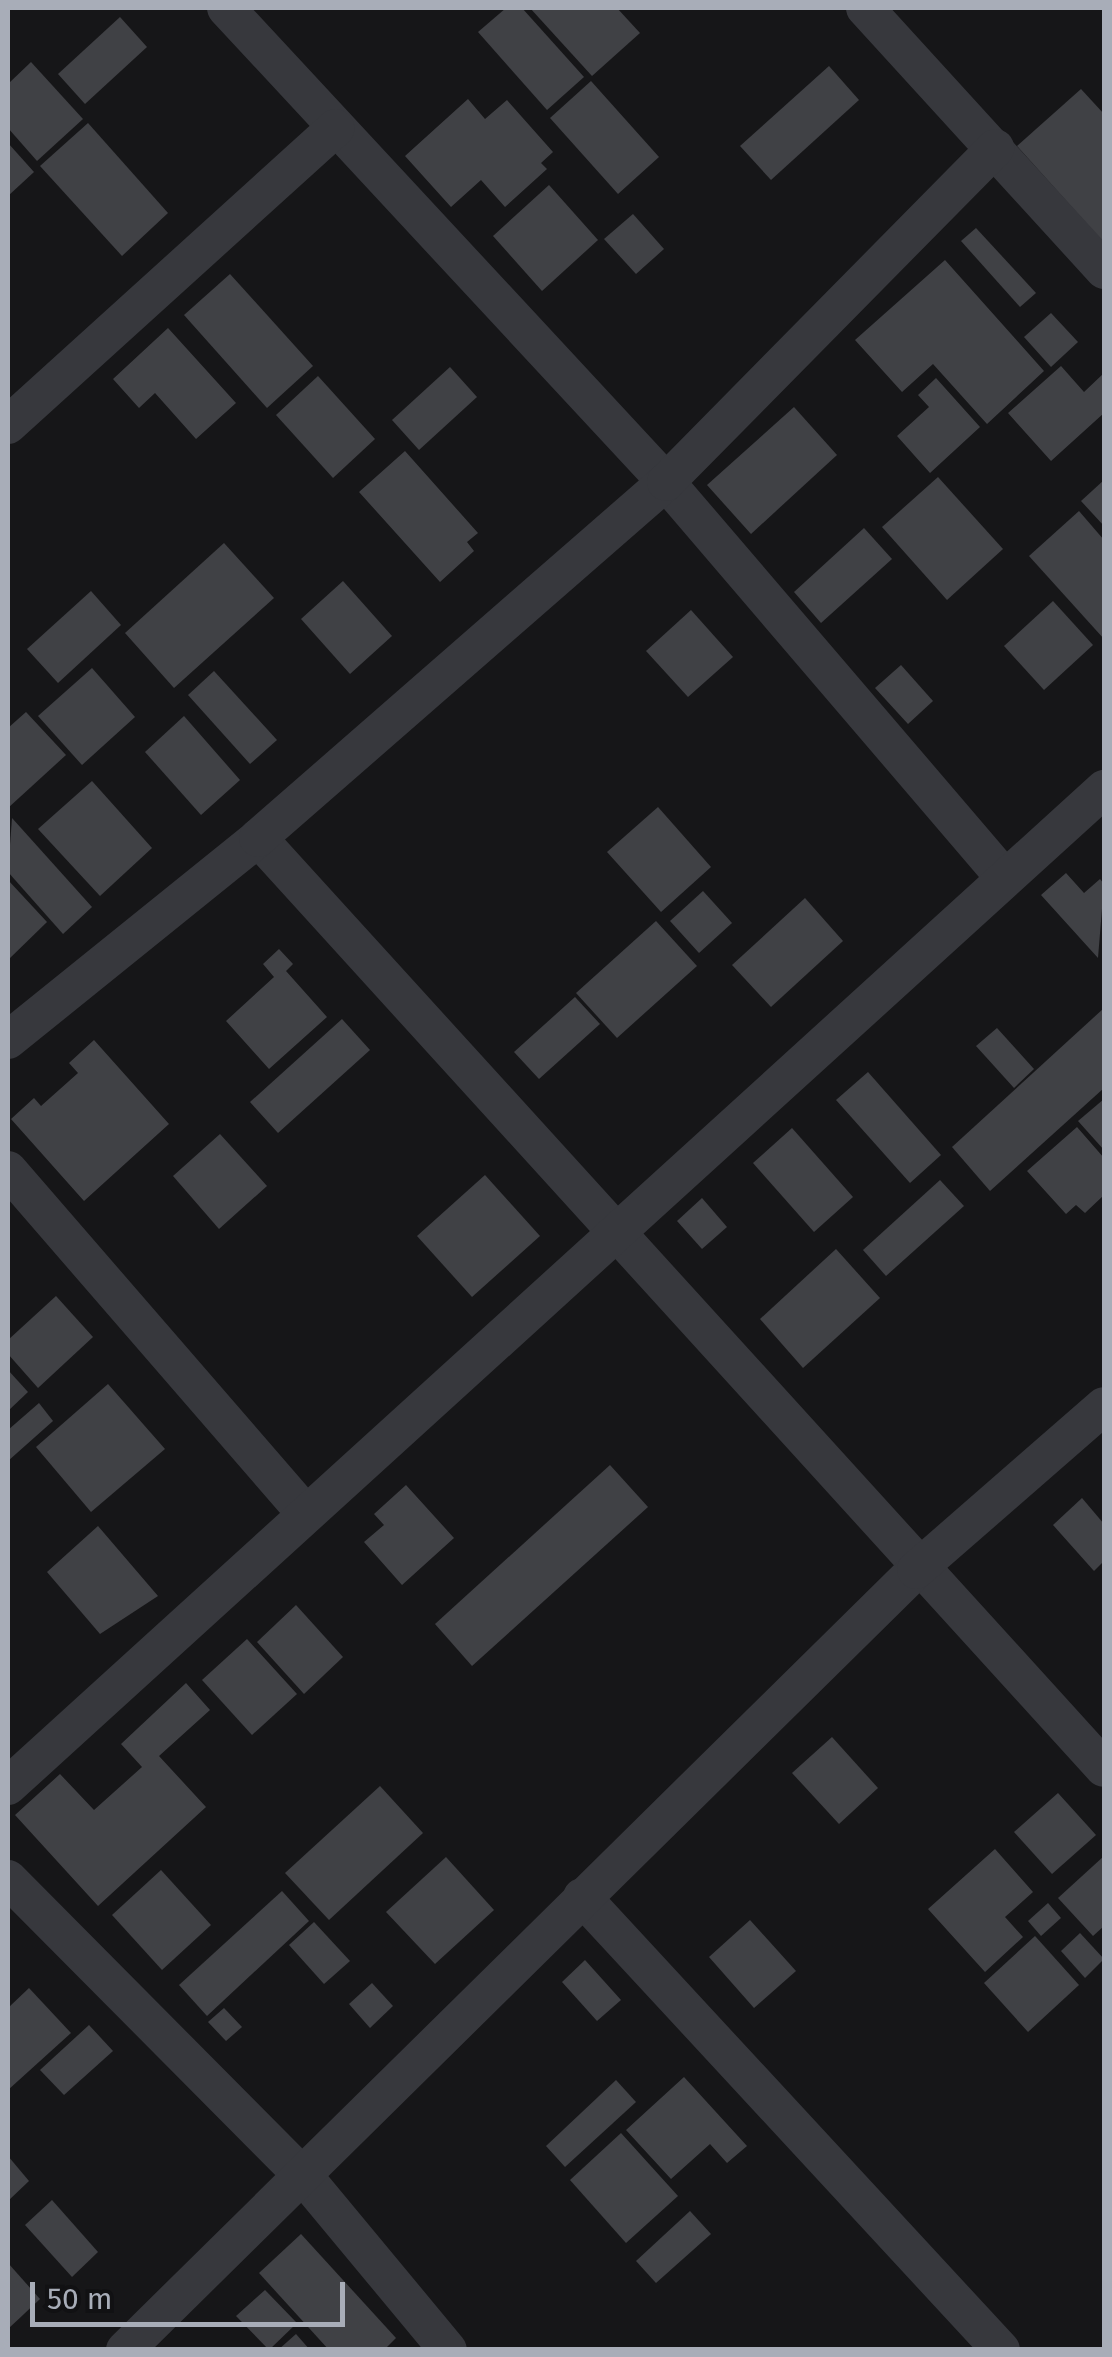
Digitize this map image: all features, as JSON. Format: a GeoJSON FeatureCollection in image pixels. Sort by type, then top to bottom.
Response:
{"type":"FeatureCollection","features":[{"type":"Feature","properties":{"kind":"street"},"geometry":{"type":"LineString","coordinates":[[226,8],[666,482],[1004,877]]}},
{"type":"Feature","properties":{"kind":"street"},"geometry":{"type":"LineString","coordinates":[[865,8],[1104,270]]}},
{"type":"Feature","properties":{"kind":"street"},"geometry":{"type":"LineString","coordinates":[[8,426],[335,128]]}},
{"type":"Feature","properties":{"kind":"street"},"geometry":{"type":"LineString","coordinates":[[8,1040],[258,838],[666,482],[995,148]]}},
{"type":"Feature","properties":{"kind":"street"},"geometry":{"type":"LineString","coordinates":[[8,1786],[304,1510],[1104,789]]}},
{"type":"Feature","properties":{"kind":"street"},"geometry":{"type":"LineString","coordinates":[[258,838],[916,1570],[1104,1768]]}},
{"type":"Feature","properties":{"kind":"street"},"geometry":{"type":"LineString","coordinates":[[8,1170],[304,1510]]}},
{"type":"Feature","properties":{"kind":"street"},"geometry":{"type":"LineString","coordinates":[[125,2350],[306,2178],[582,1898],[916,1570],[1104,1406]]}},
{"type":"Feature","properties":{"kind":"street"},"geometry":{"type":"LineString","coordinates":[[8,1879],[306,2178],[448,2350]]}},
{"type":"Feature","properties":{"kind":"street"},"geometry":{"type":"LineString","coordinates":[[582,1898],[1001,2350]]}},
{"type":"Feature","properties":{"kind":"building"},"geometry":{"type":"Polygon","coordinates":[[[506,8],[522,8],[584,77],[547,110],[478,32],[506,8]]]}},
{"type":"Feature","properties":{"kind":"building"},"geometry":{"type":"Polygon","coordinates":[[[530,8],[617,8],[640,33],[592,76],[530,8]]]}},
{"type":"Feature","properties":{"kind":"building"},"geometry":{"type":"Polygon","coordinates":[[[120,17],[147,47],[85,104],[58,74],[120,17]]]}},
{"type":"Feature","properties":{"kind":"building"},"geometry":{"type":"Polygon","coordinates":[[[31,62],[83,119],[37,161],[8,128],[8,84],[31,62]]]}},
{"type":"Feature","properties":{"kind":"building"},"geometry":{"type":"Polygon","coordinates":[[[829,66],[859,100],[771,180],[740,146],[829,66]]]}},
{"type":"Feature","properties":{"kind":"building"},"geometry":{"type":"Polygon","coordinates":[[[591,81],[659,157],[618,194],[550,118],[591,81]]]}},
{"type":"Feature","properties":{"kind":"building"},"geometry":{"type":"Polygon","coordinates":[[[1081,89],[1104,114],[1104,243],[1017,146],[1081,89]]]}},
{"type":"Feature","properties":{"kind":"building"},"geometry":{"type":"Polygon","coordinates":[[[468,99],[485,119],[507,100],[553,152],[541,163],[547,169],[505,207],[481,180],[451,207],[405,156],[468,99]]]}},
{"type":"Feature","properties":{"kind":"building"},"geometry":{"type":"Polygon","coordinates":[[[88,123],[168,213],[122,256],[40,166],[88,123]]]}},
{"type":"Feature","properties":{"kind":"building"},"geometry":{"type":"Polygon","coordinates":[[[8,143],[34,172],[8,196],[8,143]]]}},
{"type":"Feature","properties":{"kind":"building"},"geometry":{"type":"Polygon","coordinates":[[[549,185],[598,240],[542,291],[493,236],[549,185]]]}},
{"type":"Feature","properties":{"kind":"building"},"geometry":{"type":"Polygon","coordinates":[[[633,214],[664,249],[636,274],[604,239],[633,214]]]}},
{"type":"Feature","properties":{"kind":"building"},"geometry":{"type":"Polygon","coordinates":[[[976,228],[1036,293],[1020,307],[961,241],[976,228]]]}},
{"type":"Feature","properties":{"kind":"building"},"geometry":{"type":"Polygon","coordinates":[[[945,260],[1044,371],[987,424],[933,364],[902,392],[855,340],[945,260]]]}},
{"type":"Feature","properties":{"kind":"building"},"geometry":{"type":"Polygon","coordinates":[[[230,274],[313,366],[267,408],[184,315],[230,274]]]}},
{"type":"Feature","properties":{"kind":"building"},"geometry":{"type":"Polygon","coordinates":[[[1051,313],[1078,342],[1051,367],[1024,337],[1051,313]]]}},
{"type":"Feature","properties":{"kind":"building"},"geometry":{"type":"Polygon","coordinates":[[[168,328],[236,403],[196,439],[155,393],[139,408],[113,379],[168,328]]]}},
{"type":"Feature","properties":{"kind":"building"},"geometry":{"type":"Polygon","coordinates":[[[1061,366],[1084,392],[1104,373],[1104,413],[1051,461],[1008,413],[1061,366]]]}},
{"type":"Feature","properties":{"kind":"building"},"geometry":{"type":"Polygon","coordinates":[[[450,367],[477,397],[419,450],[392,420],[450,367]]]}},
{"type":"Feature","properties":{"kind":"building"},"geometry":{"type":"Polygon","coordinates":[[[318,376],[375,439],[333,478],[276,415],[318,376]]]}},
{"type":"Feature","properties":{"kind":"building"},"geometry":{"type":"Polygon","coordinates":[[[936,378],[980,427],[930,473],[897,436],[929,407],[918,395],[936,378]]]}},
{"type":"Feature","properties":{"kind":"building"},"geometry":{"type":"Polygon","coordinates":[[[794,407],[837,455],[751,534],[707,485],[794,407]]]}},
{"type":"Feature","properties":{"kind":"building"},"geometry":{"type":"Polygon","coordinates":[[[405,451],[478,533],[467,542],[474,551],[440,582],[359,492],[405,451]]]}},
{"type":"Feature","properties":{"kind":"building"},"geometry":{"type":"Polygon","coordinates":[[[938,477],[1003,549],[947,600],[882,527],[938,477]]]}},
{"type":"Feature","properties":{"kind":"building"},"geometry":{"type":"Polygon","coordinates":[[[1104,480],[1104,526],[1081,501],[1104,480]]]}},
{"type":"Feature","properties":{"kind":"building"},"geometry":{"type":"Polygon","coordinates":[[[1079,511],[1104,540],[1104,639],[1029,556],[1079,511]]]}},
{"type":"Feature","properties":{"kind":"building"},"geometry":{"type":"Polygon","coordinates":[[[864,528],[892,559],[821,623],[794,592],[864,528]]]}},
{"type":"Feature","properties":{"kind":"building"},"geometry":{"type":"Polygon","coordinates":[[[224,543],[274,598],[174,688],[125,633],[224,543]]]}},
{"type":"Feature","properties":{"kind":"building"},"geometry":{"type":"Polygon","coordinates":[[[343,581],[392,636],[350,674],[301,619],[343,581]]]}},
{"type":"Feature","properties":{"kind":"building"},"geometry":{"type":"Polygon","coordinates":[[[91,591],[121,625],[58,683],[27,649],[91,591]]]}},
{"type":"Feature","properties":{"kind":"building"},"geometry":{"type":"Polygon","coordinates":[[[1053,601],[1093,645],[1044,690],[1004,646],[1053,601]]]}},
{"type":"Feature","properties":{"kind":"building"},"geometry":{"type":"Polygon","coordinates":[[[691,610],[733,657],[688,697],[646,651],[691,610]]]}},
{"type":"Feature","properties":{"kind":"building"},"geometry":{"type":"Polygon","coordinates":[[[901,665],[933,701],[908,724],[875,688],[901,665]]]}},
{"type":"Feature","properties":{"kind":"building"},"geometry":{"type":"Polygon","coordinates":[[[92,668],[135,717],[82,765],[38,716],[92,668]]]}},
{"type":"Feature","properties":{"kind":"building"},"geometry":{"type":"Polygon","coordinates":[[[214,671],[277,740],[250,764],[188,695],[214,671]]]}},
{"type":"Feature","properties":{"kind":"building"},"geometry":{"type":"Polygon","coordinates":[[[26,712],[66,755],[8,808],[8,728],[26,712]]]}},
{"type":"Feature","properties":{"kind":"building"},"geometry":{"type":"Polygon","coordinates":[[[184,716],[240,780],[201,815],[145,752],[184,716]]]}},
{"type":"Feature","properties":{"kind":"building"},"geometry":{"type":"Polygon","coordinates":[[[92,781],[152,848],[100,896],[38,829],[92,781]]]}},
{"type":"Feature","properties":{"kind":"building"},"geometry":{"type":"Polygon","coordinates":[[[658,807],[711,867],[661,912],[607,852],[658,807]]]}},
{"type":"Feature","properties":{"kind":"building"},"geometry":{"type":"Polygon","coordinates":[[[12,818],[92,907],[63,934],[8,872],[12,818]]]}},
{"type":"Feature","properties":{"kind":"building"},"geometry":{"type":"Polygon","coordinates":[[[1066,873],[1084,893],[1100,879],[1104,884],[1098,958],[1041,895],[1066,873]]]}},
{"type":"Feature","properties":{"kind":"building"},"geometry":{"type":"Polygon","coordinates":[[[8,880],[47,922],[8,960],[8,880]]]}},
{"type":"Feature","properties":{"kind":"building"},"geometry":{"type":"Polygon","coordinates":[[[703,891],[732,923],[699,953],[670,921],[703,891]]]}},
{"type":"Feature","properties":{"kind":"building"},"geometry":{"type":"Polygon","coordinates":[[[805,898],[843,941],[771,1007],[732,965],[805,898]]]}},
{"type":"Feature","properties":{"kind":"building"},"geometry":{"type":"Polygon","coordinates":[[[656,921],[697,966],[617,1038],[576,993],[656,921]]]}},
{"type":"Feature","properties":{"kind":"building"},"geometry":{"type":"Polygon","coordinates":[[[279,949],[293,964],[286,971],[327,1017],[269,1069],[226,1021],[274,977],[263,964],[279,949]]]}},
{"type":"Feature","properties":{"kind":"building"},"geometry":{"type":"Polygon","coordinates":[[[575,997],[600,1024],[539,1079],[514,1052],[575,997]]]}},
{"type":"Feature","properties":{"kind":"building"},"geometry":{"type":"Polygon","coordinates":[[[1104,1008],[1104,1088],[990,1191],[952,1147],[1104,1008]]]}},
{"type":"Feature","properties":{"kind":"building"},"geometry":{"type":"Polygon","coordinates":[[[342,1019],[370,1050],[278,1133],[250,1102],[342,1019]]]}},
{"type":"Feature","properties":{"kind":"building"},"geometry":{"type":"Polygon","coordinates":[[[997,1028],[1034,1069],[1014,1088],[976,1046],[997,1028]]]}},
{"type":"Feature","properties":{"kind":"building"},"geometry":{"type":"Polygon","coordinates":[[[94,1040],[169,1124],[84,1201],[11,1119],[34,1098],[41,1106],[78,1073],[69,1063],[94,1040]]]}},
{"type":"Feature","properties":{"kind":"building"},"geometry":{"type":"Polygon","coordinates":[[[868,1072],[941,1155],[910,1183],[836,1100],[868,1072]]]}},
{"type":"Feature","properties":{"kind":"building"},"geometry":{"type":"Polygon","coordinates":[[[1104,1099],[1104,1150],[1078,1121],[1104,1099]]]}},
{"type":"Feature","properties":{"kind":"building"},"geometry":{"type":"Polygon","coordinates":[[[1077,1127],[1104,1158],[1104,1195],[1085,1213],[1076,1205],[1066,1214],[1027,1171],[1077,1127]]]}},
{"type":"Feature","properties":{"kind":"building"},"geometry":{"type":"Polygon","coordinates":[[[792,1128],[853,1197],[814,1232],[753,1163],[792,1128]]]}},
{"type":"Feature","properties":{"kind":"building"},"geometry":{"type":"Polygon","coordinates":[[[220,1134],[267,1186],[219,1229],[173,1176],[220,1134]]]}},
{"type":"Feature","properties":{"kind":"building"},"geometry":{"type":"Polygon","coordinates":[[[485,1175],[540,1236],[472,1297],[417,1236],[485,1175]]]}},
{"type":"Feature","properties":{"kind":"building"},"geometry":{"type":"Polygon","coordinates":[[[940,1180],[964,1206],[886,1276],[863,1250],[940,1180]]]}},
{"type":"Feature","properties":{"kind":"building"},"geometry":{"type":"Polygon","coordinates":[[[702,1198],[727,1227],[702,1249],[677,1221],[702,1198]]]}},
{"type":"Feature","properties":{"kind":"building"},"geometry":{"type":"Polygon","coordinates":[[[836,1249],[880,1298],[803,1368],[760,1319],[836,1249]]]}},
{"type":"Feature","properties":{"kind":"building"},"geometry":{"type":"Polygon","coordinates":[[[56,1296],[93,1337],[38,1388],[8,1354],[8,1340],[56,1296]]]}},
{"type":"Feature","properties":{"kind":"building"},"geometry":{"type":"Polygon","coordinates":[[[8,1370],[28,1392],[8,1411],[8,1370]]]}},
{"type":"Feature","properties":{"kind":"building"},"geometry":{"type":"Polygon","coordinates":[[[108,1384],[165,1449],[91,1512],[36,1447],[108,1384]]]}},
{"type":"Feature","properties":{"kind":"building"},"geometry":{"type":"Polygon","coordinates":[[[39,1403],[53,1421],[8,1461],[8,1430],[39,1403]]]}},
{"type":"Feature","properties":{"kind":"building"},"geometry":{"type":"Polygon","coordinates":[[[610,1465],[648,1507],[472,1666],[435,1624],[610,1465]]]}},
{"type":"Feature","properties":{"kind":"building"},"geometry":{"type":"Polygon","coordinates":[[[406,1485],[454,1538],[402,1585],[364,1542],[384,1525],[374,1514],[406,1485]]]}},
{"type":"Feature","properties":{"kind":"building"},"geometry":{"type":"Polygon","coordinates":[[[1082,1498],[1104,1524],[1104,1561],[1094,1571],[1053,1525],[1082,1498]]]}},
{"type":"Feature","properties":{"kind":"building"},"geometry":{"type":"Polygon","coordinates":[[[98,1526],[158,1596],[100,1634],[47,1572],[98,1526]]]}},
{"type":"Feature","properties":{"kind":"building"},"geometry":{"type":"Polygon","coordinates":[[[296,1605],[343,1657],[304,1694],[257,1642],[296,1605]]]}},
{"type":"Feature","properties":{"kind":"building"},"geometry":{"type":"Polygon","coordinates":[[[247,1639],[297,1694],[252,1735],[202,1680],[247,1639]]]}},
{"type":"Feature","properties":{"kind":"building"},"geometry":{"type":"Polygon","coordinates":[[[186,1683],[210,1710],[159,1756],[206,1807],[98,1906],[15,1815],[60,1774],[94,1810],[142,1767],[121,1744],[186,1683]]]}},
{"type":"Feature","properties":{"kind":"building"},"geometry":{"type":"Polygon","coordinates":[[[832,1737],[878,1788],[839,1824],[792,1773],[832,1737]]]}},
{"type":"Feature","properties":{"kind":"building"},"geometry":{"type":"Polygon","coordinates":[[[380,1786],[423,1833],[329,1920],[285,1873],[380,1786]]]}},
{"type":"Feature","properties":{"kind":"building"},"geometry":{"type":"Polygon","coordinates":[[[1058,1793],[1096,1835],[1052,1874],[1014,1832],[1058,1793]]]}},
{"type":"Feature","properties":{"kind":"building"},"geometry":{"type":"Polygon","coordinates":[[[995,1849],[1033,1892],[1005,1917],[1023,1937],[985,1972],[928,1909],[995,1849]]]}},
{"type":"Feature","properties":{"kind":"building"},"geometry":{"type":"Polygon","coordinates":[[[1104,1856],[1104,1926],[1093,1936],[1058,1898],[1104,1856]]]}},
{"type":"Feature","properties":{"kind":"building"},"geometry":{"type":"Polygon","coordinates":[[[446,1857],[494,1910],[435,1964],[386,1912],[446,1857]]]}},
{"type":"Feature","properties":{"kind":"building"},"geometry":{"type":"Polygon","coordinates":[[[161,1870],[211,1925],[162,1970],[112,1915],[161,1870]]]}},
{"type":"Feature","properties":{"kind":"building"},"geometry":{"type":"Polygon","coordinates":[[[282,1891],[309,1921],[207,2016],[179,1985],[282,1891]]]}},
{"type":"Feature","properties":{"kind":"building"},"geometry":{"type":"Polygon","coordinates":[[[1048,1903],[1061,1918],[1041,1936],[1028,1921],[1048,1903]]]}},
{"type":"Feature","properties":{"kind":"building"},"geometry":{"type":"Polygon","coordinates":[[[750,1920],[796,1971],[754,2008],[709,1957],[750,1920]]]}},
{"type":"Feature","properties":{"kind":"building"},"geometry":{"type":"Polygon","coordinates":[[[314,1922],[350,1961],[324,1984],[289,1945],[314,1922]]]}},
{"type":"Feature","properties":{"kind":"building"},"geometry":{"type":"Polygon","coordinates":[[[1080,1933],[1104,1959],[1085,1978],[1061,1951],[1080,1933]]]}},
{"type":"Feature","properties":{"kind":"building"},"geometry":{"type":"Polygon","coordinates":[[[1035,1936],[1079,1985],[1028,2032],[984,1983],[1035,1936]]]}},
{"type":"Feature","properties":{"kind":"building"},"geometry":{"type":"Polygon","coordinates":[[[585,1960],[621,2000],[597,2021],[562,1982],[585,1960]]]}},
{"type":"Feature","properties":{"kind":"building"},"geometry":{"type":"Polygon","coordinates":[[[372,1983],[393,2006],[370,2028],[349,2004],[372,1983]]]}},
{"type":"Feature","properties":{"kind":"building"},"geometry":{"type":"Polygon","coordinates":[[[29,1988],[71,2033],[8,2090],[8,2008],[29,1988]]]}},
{"type":"Feature","properties":{"kind":"building"},"geometry":{"type":"Polygon","coordinates":[[[224,2008],[242,2027],[226,2041],[208,2022],[224,2008]]]}},
{"type":"Feature","properties":{"kind":"building"},"geometry":{"type":"Polygon","coordinates":[[[89,2025],[113,2051],[64,2095],[40,2070],[89,2025]]]}},
{"type":"Feature","properties":{"kind":"building"},"geometry":{"type":"Polygon","coordinates":[[[684,2077],[747,2146],[727,2163],[710,2144],[671,2179],[626,2130],[684,2077]]]}},
{"type":"Feature","properties":{"kind":"building"},"geometry":{"type":"Polygon","coordinates":[[[616,2080],[636,2102],[565,2167],[546,2146],[616,2080]]]}},
{"type":"Feature","properties":{"kind":"building"},"geometry":{"type":"Polygon","coordinates":[[[621,2133],[678,2196],[626,2243],[570,2180],[621,2133]]]}},
{"type":"Feature","properties":{"kind":"building"},"geometry":{"type":"Polygon","coordinates":[[[8,2156],[29,2181],[8,2201],[8,2156]]]}},
{"type":"Feature","properties":{"kind":"building"},"geometry":{"type":"Polygon","coordinates":[[[52,2200],[98,2252],[72,2277],[25,2225],[52,2200]]]}},
{"type":"Feature","properties":{"kind":"building"},"geometry":{"type":"Polygon","coordinates":[[[690,2211],[711,2234],[656,2283],[636,2261],[690,2211]]]}},
{"type":"Feature","properties":{"kind":"building"},"geometry":{"type":"Polygon","coordinates":[[[301,2234],[396,2338],[384,2350],[329,2350],[259,2273],[301,2234]]]}},
{"type":"Feature","properties":{"kind":"building"},"geometry":{"type":"Polygon","coordinates":[[[8,2263],[40,2299],[8,2329],[8,2263]]]}},
{"type":"Feature","properties":{"kind":"building"},"geometry":{"type":"Polygon","coordinates":[[[265,2290],[297,2323],[269,2350],[236,2316],[265,2290]]]}},
{"type":"Feature","properties":{"kind":"building"},"geometry":{"type":"Polygon","coordinates":[[[296,2334],[310,2350],[278,2350],[296,2334]]]}}]}
